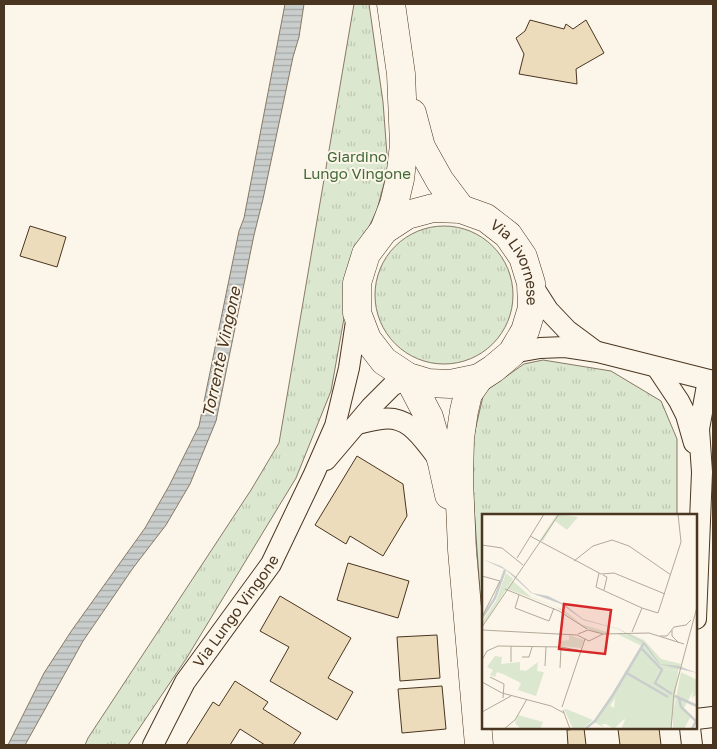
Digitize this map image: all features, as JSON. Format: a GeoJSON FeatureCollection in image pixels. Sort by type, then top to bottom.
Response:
{"type":"FeatureCollection","features":[{"type":"Feature","properties":{"kind":"main road","name":"Via Livornese"},"geometry":{"type":"LineString","coordinates":[[384,230],[407,216],[433,208],[461,209],[486,218],[508,235],[524,257],[531,283],[532,308],[525,332],[512,352],[494,369],[479,378],[450,384],[428,383],[408,377],[384,361],[367,339],[357,313],[357,283],[366,254],[384,230],[394,204],[400,179],[404,145],[401,74],[391,4]]}},
{"type":"Feature","properties":{"kind":"main road","name":"Via Livornese"},"geometry":{"type":"LineString","coordinates":[[401,74],[421,147],[440,181],[461,209]]}},
{"type":"Feature","properties":{"kind":"main road","name":"Via Livornese"},"geometry":{"type":"LineString","coordinates":[[408,377],[429,417],[462,550]]}},
{"type":"Feature","properties":{"kind":"main road","name":"Via Livornese"},"geometry":{"type":"LineString","coordinates":[[479,378],[468,394],[464,411],[460,438],[459,480],[462,550],[479,745]]}},
{"type":"Feature","properties":{"kind":"street"},"geometry":{"type":"LineString","coordinates":[[531,283],[548,310],[567,330],[598,352]]}},
{"type":"Feature","properties":{"kind":"street","name":"Via Lungo Vingone"},"geometry":{"type":"LineString","coordinates":[[153,745],[185,682],[271,564],[314,474],[335,426],[349,368],[357,313]]}},
{"type":"Feature","properties":{"kind":"street"},"geometry":{"type":"LineString","coordinates":[[512,352],[565,347],[598,352],[711,381],[699,429],[708,465]]}},
{"type":"Feature","properties":{"kind":"street"},"geometry":{"type":"LineString","coordinates":[[657,368],[686,415],[708,465]]}},
{"type":"Feature","properties":{"kind":"street","name":"Via Lungo Vingone"},"geometry":{"type":"LineString","coordinates":[[314,474],[392,386],[408,377]]}},
{"type":"Feature","properties":{"kind":"street"},"geometry":{"type":"LineString","coordinates":[[358,424],[382,418],[400,420],[414,428],[442,464]]}},
{"type":"Feature","properties":{"kind":"street"},"geometry":{"type":"LineString","coordinates":[[697,606],[708,465],[713,444]]}},
{"type":"Feature","properties":{"kind":"street"},"geometry":{"type":"LineString","coordinates":[[697,719],[713,717]]}},
{"type":"Feature","properties":{"kind":"street"},"geometry":{"type":"LineString","coordinates":[[690,729],[692,745]]}},
{"type":"Feature","properties":{"kind":"green space","name":"Giardino Lungo Vingone"},"geometry":{"type":"Polygon","coordinates":[[[354,4],[369,4],[383,102],[388,168],[377,210],[348,270],[344,318],[331,391],[296,478],[186,659],[128,745],[85,745],[251,490],[279,443],[354,4]]]}},
{"type":"Feature","properties":{"kind":"green space"},"geometry":{"type":"Polygon","coordinates":[[[444,226],[470,232],[493,246],[507,269],[513,295],[507,321],[493,344],[470,358],[444,364],[418,358],[395,344],[381,321],[375,295],[381,269],[395,246],[418,232],[444,226]]]}},
{"type":"Feature","properties":{"kind":"green space"},"geometry":{"type":"Polygon","coordinates":[[[543,360],[611,371],[661,401],[677,439],[677,514],[482,514],[481,605],[470,452],[484,392],[524,364],[543,360]]]}},
{"type":"Feature","properties":{"kind":"water","name":"Torrente Vingone"},"geometry":{"type":"Polygon","coordinates":[[[285,4],[304,4],[299,37],[254,235],[216,421],[190,484],[166,525],[133,568],[83,641],[25,745],[8,745],[44,673],[72,630],[145,528],[169,486],[199,426],[239,231],[244,218],[285,4]]]}},
{"type":"Feature","properties":{"kind":"building"},"geometry":{"type":"Polygon","coordinates":[[[530,20],[564,29],[566,24],[573,29],[586,20],[604,53],[576,69],[577,84],[519,74],[524,54],[516,38],[525,31],[530,20]]]}},
{"type":"Feature","properties":{"kind":"building"},"geometry":{"type":"Polygon","coordinates":[[[30,226],[66,237],[57,267],[20,256],[30,226]]]}},
{"type":"Feature","properties":{"kind":"building"},"geometry":{"type":"Polygon","coordinates":[[[357,456],[403,484],[407,516],[383,556],[350,536],[346,544],[315,525],[357,456]]]}},
{"type":"Feature","properties":{"kind":"building"},"geometry":{"type":"Polygon","coordinates":[[[348,563],[409,581],[398,618],[337,600],[348,563]]]}},
{"type":"Feature","properties":{"kind":"building"},"geometry":{"type":"Polygon","coordinates":[[[280,596],[351,638],[328,678],[353,692],[337,720],[270,681],[289,647],[260,631],[280,596]]]}},
{"type":"Feature","properties":{"kind":"building"},"geometry":{"type":"Polygon","coordinates":[[[437,635],[440,678],[400,681],[397,637],[437,635]]]}},
{"type":"Feature","properties":{"kind":"building"},"geometry":{"type":"Polygon","coordinates":[[[235,681],[268,702],[263,709],[301,733],[293,745],[265,745],[240,729],[230,745],[186,745],[213,702],[219,706],[235,681]]]}},
{"type":"Feature","properties":{"kind":"building"},"geometry":{"type":"Polygon","coordinates":[[[442,686],[446,729],[402,733],[398,689],[442,686]]]}},
{"type":"Feature","properties":{"kind":"building"},"geometry":{"type":"Polygon","coordinates":[[[584,729],[586,745],[568,745],[567,730],[584,729]]]}},
{"type":"Feature","properties":{"kind":"building"},"geometry":{"type":"Polygon","coordinates":[[[618,729],[659,729],[661,745],[620,745],[618,729]]]}}]}
